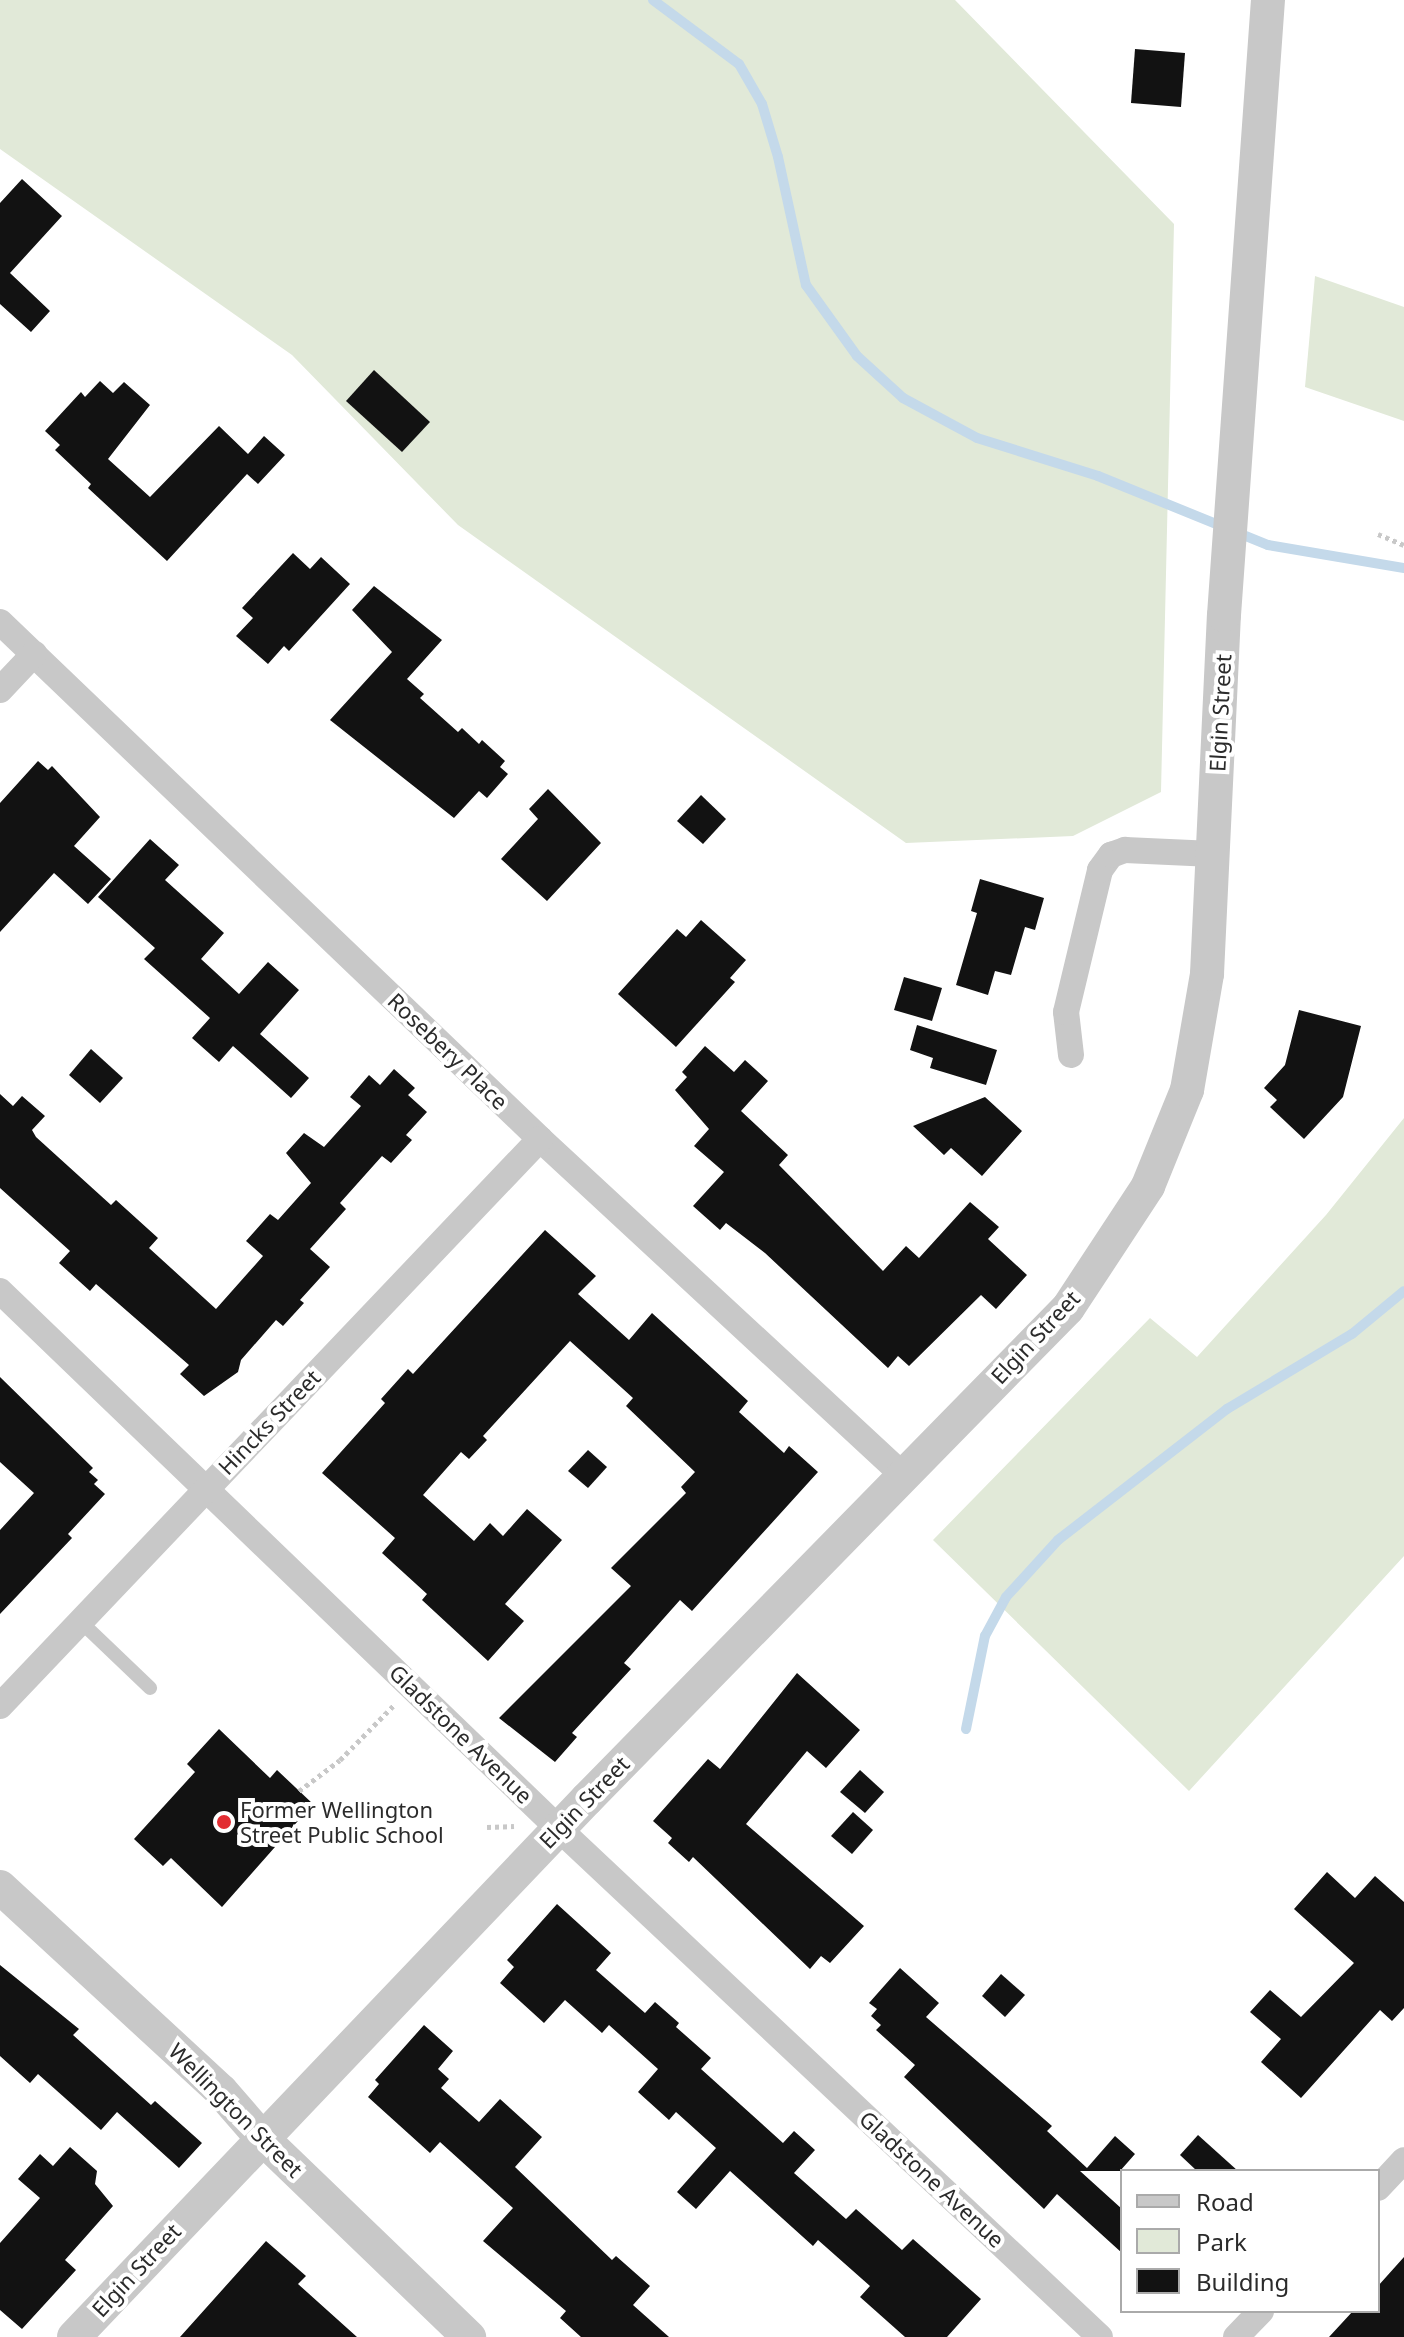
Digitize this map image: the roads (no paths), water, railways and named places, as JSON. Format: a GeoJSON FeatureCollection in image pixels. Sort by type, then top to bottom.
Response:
{"type":"FeatureCollection","features":[{"type":"Feature","properties":{"kind":"street","name":"Elgin Street"},"geometry":{"type":"LineString","coordinates":[[74,2337],[261,2137],[902,1474],[1068,1308],[1148,1186],[1195,1062],[1207,974],[1224,615],[1268,0]]}},
{"type":"Feature","properties":{"kind":"street","name":"Rosebery Place"},"geometry":{"type":"LineString","coordinates":[[0,622],[540,1139],[902,1474]]}},
{"type":"Feature","properties":{"kind":"street"},"geometry":{"type":"LineString","coordinates":[[0,690],[34,654]]}},
{"type":"Feature","properties":{"kind":"street"},"geometry":{"type":"LineString","coordinates":[[1071,1055],[1066,1012],[1100,870],[1111,855],[1125,850],[1213,854]]}},
{"type":"Feature","properties":{"kind":"street","name":"Hincks Street"},"geometry":{"type":"LineString","coordinates":[[0,1706],[540,1139]]}},
{"type":"Feature","properties":{"kind":"street","name":"Gladstone Avenue"},"geometry":{"type":"LineString","coordinates":[[0,1291],[559,1829],[1100,2337]]}},
{"type":"Feature","properties":{"kind":"street","name":"Wellington Street"},"geometry":{"type":"LineString","coordinates":[[0,1887],[221,2091],[261,2137],[469,2337]]}},
{"type":"Feature","properties":{"kind":"street"},"geometry":{"type":"LineString","coordinates":[[1380,2186],[1404,2160]]}},
{"type":"Feature","properties":{"kind":"street"},"geometry":{"type":"LineString","coordinates":[[1236,2337],[1259,2313]]}},
{"type":"Feature","properties":{"kind":"lane"},"geometry":{"type":"LineString","coordinates":[[80,1621],[150,1688]]}},
{"type":"Feature","properties":{"kind":"waterway"},"geometry":{"type":"LineString","coordinates":[[653,0],[739,64],[762,104],[778,157],[806,285],[857,356],[903,398],[977,438],[1098,476],[1268,545],[1404,568]]}},
{"type":"Feature","properties":{"kind":"waterway"},"geometry":{"type":"LineString","coordinates":[[966,1729],[985,1636],[1006,1597],[1058,1540],[1227,1409],[1352,1334],[1404,1291]]}},
{"type":"Feature","properties":{"kind":"place","name":"Former Wellington Street Public School"},"geometry":{"type":"Point","coordinates":[224,1822]}}]}
